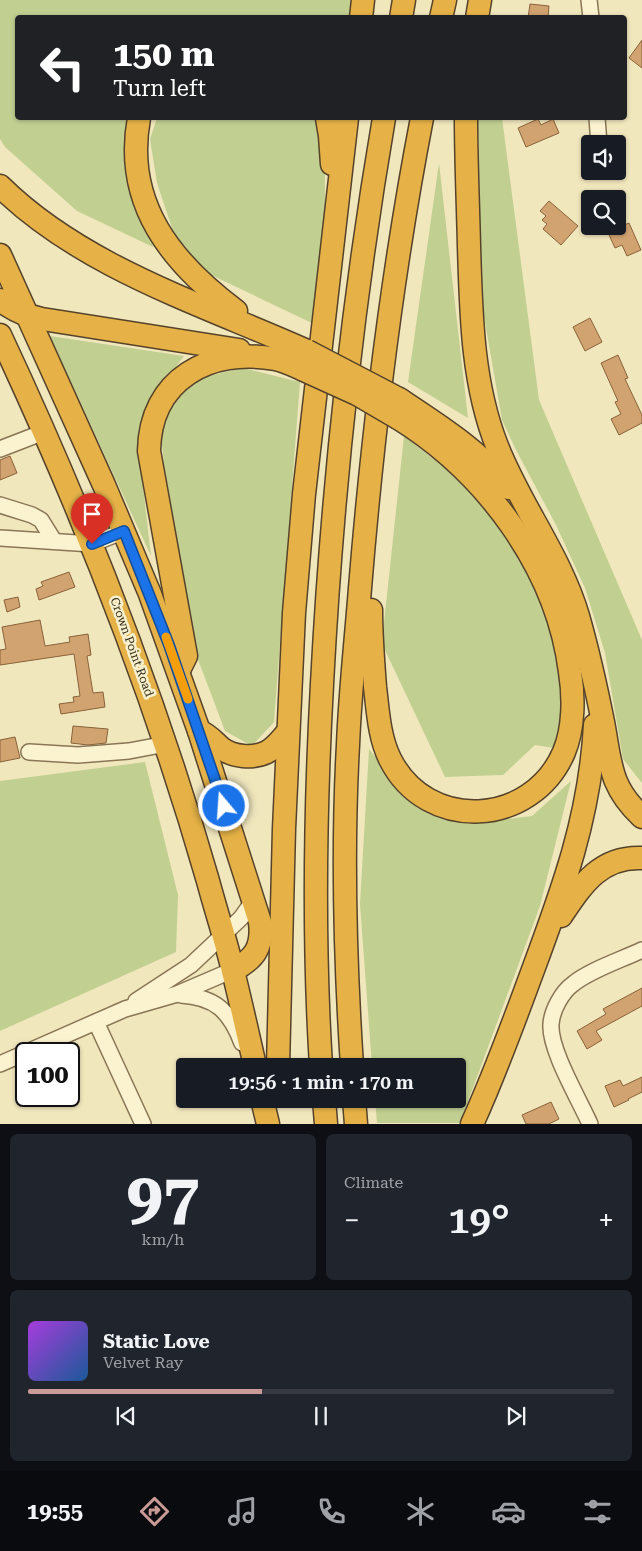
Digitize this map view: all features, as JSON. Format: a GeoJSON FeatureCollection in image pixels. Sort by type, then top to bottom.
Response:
{"type":"FeatureCollection","features":[{"type":"Feature","properties":{"kind":"highway"},"geometry":{"type":"LineString","coordinates":[[360,15],[363,0]]}},
{"type":"Feature","properties":{"kind":"highway"},"geometry":{"type":"LineString","coordinates":[[402,15],[404,0]]}},
{"type":"Feature","properties":{"kind":"highway"},"geometry":{"type":"LineString","coordinates":[[442,15],[445,0]]}},
{"type":"Feature","properties":{"kind":"highway"},"geometry":{"type":"LineString","coordinates":[[477,15],[480,0]]}},
{"type":"Feature","properties":{"kind":"highway"},"geometry":{"type":"LineString","coordinates":[[139,120],[136,138],[138,176],[144,200],[154,225],[168,246],[192,275],[263,332],[356,394],[398,408],[450,433],[500,477],[535,521]]}},
{"type":"Feature","properties":{"kind":"highway"},"geometry":{"type":"LineString","coordinates":[[327,120],[332,156],[333,240]]}},
{"type":"Feature","properties":{"kind":"highway"},"geometry":{"type":"LineString","coordinates":[[278,1058],[284,811],[294,613],[304,494],[348,120]]}},
{"type":"Feature","properties":{"kind":"highway"},"geometry":{"type":"LineString","coordinates":[[321,1058],[315,861],[317,777],[325,627],[340,444],[353,331],[384,120]]}},
{"type":"Feature","properties":{"kind":"highway"},"geometry":{"type":"LineString","coordinates":[[352,1058],[345,936],[345,820],[348,744],[367,501],[392,298],[422,120]]}},
{"type":"Feature","properties":{"kind":"highway"},"geometry":{"type":"LineString","coordinates":[[466,120],[470,300],[478,376],[490,426],[497,446],[551,551],[570,593],[592,674],[613,776],[623,796],[642,817]]}},
{"type":"Feature","properties":{"kind":"highway"},"geometry":{"type":"LineString","coordinates":[[0,186],[45,225],[97,256],[151,284],[263,332]]}},
{"type":"Feature","properties":{"kind":"highway"},"geometry":{"type":"LineString","coordinates":[[0,255],[124,531],[150,594],[199,731],[260,922],[260,941],[257,951],[251,959],[233,970]]}},
{"type":"Feature","properties":{"kind":"highway"},"geometry":{"type":"LineString","coordinates":[[0,300],[14,310],[28,316],[242,350],[277,359]]}},
{"type":"Feature","properties":{"kind":"highway","name":"Crown Point Road"},"geometry":{"type":"LineString","coordinates":[[0,335],[7,367],[44,432],[92,544],[166,744],[233,970],[251,1058]]}},
{"type":"Feature","properties":{"kind":"highway"},"geometry":{"type":"LineString","coordinates":[[178,671],[186,656],[149,451],[152,424],[160,406],[171,389],[182,376],[197,367],[214,360],[230,357],[305,360]]}},
{"type":"Feature","properties":{"kind":"highway"},"geometry":{"type":"LineString","coordinates":[[367,501],[375,541],[371,612],[373,659],[380,728],[390,759],[399,774],[420,795],[447,808],[478,812],[506,807],[521,801],[546,781],[565,750],[569,734],[573,700],[572,680],[569,660],[557,614],[522,540],[492,499],[448,454],[420,432],[398,408]]}},
{"type":"Feature","properties":{"kind":"highway"},"geometry":{"type":"LineString","coordinates":[[472,1124],[492,1079],[545,940],[575,851],[592,761],[595,719],[592,674]]}},
{"type":"Feature","properties":{"kind":"highway"},"geometry":{"type":"LineString","coordinates":[[199,731],[208,734],[222,749],[231,753],[248,756],[267,752],[276,746],[287,733]]}},
{"type":"Feature","properties":{"kind":"highway"},"geometry":{"type":"LineString","coordinates":[[254,900],[269,872],[284,811]]}},
{"type":"Feature","properties":{"kind":"highway"},"geometry":{"type":"LineString","coordinates":[[545,940],[577,893],[594,874],[607,865],[621,859],[642,858]]}},
{"type":"Feature","properties":{"kind":"highway"},"geometry":{"type":"LineString","coordinates":[[480,1124],[492,1079]]}},
{"type":"Feature","properties":{"kind":"highway"},"geometry":{"type":"LineString","coordinates":[[264,1108],[268,1124]]}},
{"type":"Feature","properties":{"kind":"highway"},"geometry":{"type":"LineString","coordinates":[[279,1108],[280,1124]]}},
{"type":"Feature","properties":{"kind":"highway"},"geometry":{"type":"LineString","coordinates":[[325,1108],[326,1124]]}},
{"type":"Feature","properties":{"kind":"highway"},"geometry":{"type":"LineString","coordinates":[[355,1108],[356,1124]]}},
{"type":"Feature","properties":{"kind":"street"},"geometry":{"type":"LineString","coordinates":[[589,0],[591,15]]}},
{"type":"Feature","properties":{"kind":"street"},"geometry":{"type":"LineString","coordinates":[[597,120],[598,135]]}},
{"type":"Feature","properties":{"kind":"street"},"geometry":{"type":"LineString","coordinates":[[0,450],[44,432]]}},
{"type":"Feature","properties":{"kind":"street"},"geometry":{"type":"LineString","coordinates":[[0,505],[32,515],[41,520],[54,541]]}},
{"type":"Feature","properties":{"kind":"street"},"geometry":{"type":"LineString","coordinates":[[0,538],[92,544],[124,531]]}},
{"type":"Feature","properties":{"kind":"street"},"geometry":{"type":"LineString","coordinates":[[29,752],[88,755],[129,751],[166,744]]}},
{"type":"Feature","properties":{"kind":"street"},"geometry":{"type":"LineString","coordinates":[[125,1009],[191,965],[241,918],[254,900]]}},
{"type":"Feature","properties":{"kind":"street"},"geometry":{"type":"LineString","coordinates":[[590,1124],[555,1045],[552,1022],[556,1008],[565,992],[581,978],[642,950]]}},
{"type":"Feature","properties":{"kind":"street"},"geometry":{"type":"LineString","coordinates":[[0,1064],[125,1009],[176,994],[233,970]]}},
{"type":"Feature","properties":{"kind":"street"},"geometry":{"type":"LineString","coordinates":[[176,994],[196,996],[221,1008],[234,1024],[249,1058]]}},
{"type":"Feature","properties":{"kind":"street"},"geometry":{"type":"LineString","coordinates":[[96,1022],[143,1124]]}},
{"type":"Feature","properties":{"kind":"green space"},"geometry":{"type":"Polygon","coordinates":[[[0,0],[361,0],[357,15],[15,15],[15,120],[132,120],[126,162],[153,247],[77,211],[5,147],[0,139],[0,0]]]}},
{"type":"Feature","properties":{"kind":"green space"},"geometry":{"type":"Polygon","coordinates":[[[156,120],[316,120],[325,134],[325,219],[314,324],[205,272],[176,240],[157,183],[150,139],[156,120]]]}},
{"type":"Feature","properties":{"kind":"green space"},"geometry":{"type":"Polygon","coordinates":[[[478,120],[502,120],[539,400],[642,640],[642,783],[623,759],[605,653],[585,588],[556,525],[502,420],[481,299],[478,120]]]}},
{"type":"Feature","properties":{"kind":"green space"},"geometry":{"type":"Polygon","coordinates":[[[439,163],[468,418],[408,382],[439,163]]]}},
{"type":"Feature","properties":{"kind":"green space"},"geometry":{"type":"Polygon","coordinates":[[[50,336],[184,356],[152,399],[139,451],[151,556],[50,336]]]}},
{"type":"Feature","properties":{"kind":"green space"},"geometry":{"type":"Polygon","coordinates":[[[243,368],[300,382],[274,722],[252,746],[225,731],[188,633],[160,427],[186,381],[243,368]]]}},
{"type":"Feature","properties":{"kind":"green space"},"geometry":{"type":"Polygon","coordinates":[[[404,436],[464,483],[515,544],[552,627],[565,713],[561,749],[535,745],[503,775],[445,777],[384,648],[384,623],[404,436]]]}},
{"type":"Feature","properties":{"kind":"green space"},"geometry":{"type":"Polygon","coordinates":[[[369,749],[416,807],[469,824],[532,816],[571,781],[540,906],[466,1107],[466,1058],[371,1058],[360,904],[369,749]]]}},
{"type":"Feature","properties":{"kind":"green space"},"geometry":{"type":"Polygon","coordinates":[[[145,762],[178,895],[176,952],[0,1031],[0,781],[145,762]]]}},
{"type":"Feature","properties":{"kind":"green space"},"geometry":{"type":"Polygon","coordinates":[[[376,1108],[466,1108],[460,1123],[377,1123],[376,1108]]]}},
{"type":"Feature","properties":{"kind":"building"},"geometry":{"type":"Polygon","coordinates":[[[530,4],[549,6],[548,15],[528,15],[530,4]]]}},
{"type":"Feature","properties":{"kind":"building"},"geometry":{"type":"Polygon","coordinates":[[[642,40],[642,68],[629,58],[642,40]]]}},
{"type":"Feature","properties":{"kind":"building"},"geometry":{"type":"Polygon","coordinates":[[[536,120],[538,120],[541,125],[553,120],[559,133],[526,147],[518,128],[536,120]]]}},
{"type":"Feature","properties":{"kind":"building"},"geometry":{"type":"Polygon","coordinates":[[[549,201],[578,226],[561,245],[543,229],[547,224],[542,220],[546,216],[540,211],[549,201]]]}},
{"type":"Feature","properties":{"kind":"building"},"geometry":{"type":"Polygon","coordinates":[[[629,223],[641,250],[627,256],[622,245],[615,248],[609,235],[626,235],[626,224],[629,223]]]}},
{"type":"Feature","properties":{"kind":"building"},"geometry":{"type":"Polygon","coordinates":[[[590,318],[602,342],[585,351],[573,327],[590,318]]]}},
{"type":"Feature","properties":{"kind":"building"},"geometry":{"type":"Polygon","coordinates":[[[618,355],[628,378],[625,379],[642,415],[642,423],[619,435],[611,419],[621,414],[615,402],[618,401],[601,363],[618,355]]]}},
{"type":"Feature","properties":{"kind":"building"},"geometry":{"type":"Polygon","coordinates":[[[10,456],[17,473],[0,480],[0,460],[10,456]]]}},
{"type":"Feature","properties":{"kind":"building"},"geometry":{"type":"Polygon","coordinates":[[[69,572],[75,587],[39,600],[36,589],[43,586],[41,582],[69,572]]]}},
{"type":"Feature","properties":{"kind":"building"},"geometry":{"type":"Polygon","coordinates":[[[18,597],[20,607],[7,612],[4,600],[18,597]]]}},
{"type":"Feature","properties":{"kind":"building"},"geometry":{"type":"Polygon","coordinates":[[[40,620],[45,646],[70,642],[69,637],[88,634],[91,655],[87,656],[93,693],[103,692],[105,707],[61,714],[59,704],[74,702],[73,697],[80,696],[74,654],[0,665],[0,650],[6,649],[2,627],[40,620]]]}},
{"type":"Feature","properties":{"kind":"building"},"geometry":{"type":"Polygon","coordinates":[[[73,726],[108,729],[106,743],[88,745],[71,743],[73,726]]]}},
{"type":"Feature","properties":{"kind":"building"},"geometry":{"type":"Polygon","coordinates":[[[15,737],[20,758],[0,762],[0,740],[15,737]]]}},
{"type":"Feature","properties":{"kind":"building"},"geometry":{"type":"Polygon","coordinates":[[[642,988],[642,1006],[596,1031],[602,1040],[587,1049],[577,1031],[606,1014],[603,1009],[642,988]]]}},
{"type":"Feature","properties":{"kind":"building"},"geometry":{"type":"Polygon","coordinates":[[[642,1077],[642,1092],[614,1107],[605,1086],[620,1080],[623,1086],[642,1077]]]}},
{"type":"Feature","properties":{"kind":"building"},"geometry":{"type":"Polygon","coordinates":[[[551,1102],[559,1119],[549,1124],[526,1124],[522,1115],[551,1102]]]}},
{"type":"Feature","properties":{"kind":"slow traffic"},"geometry":{"type":"LineString","coordinates":[[166,637],[188,699]]}},
{"type":"Feature","properties":{"kind":"route"},"geometry":{"type":"LineString","coordinates":[[92,544],[124,531],[169,645],[224,806]]}}]}
